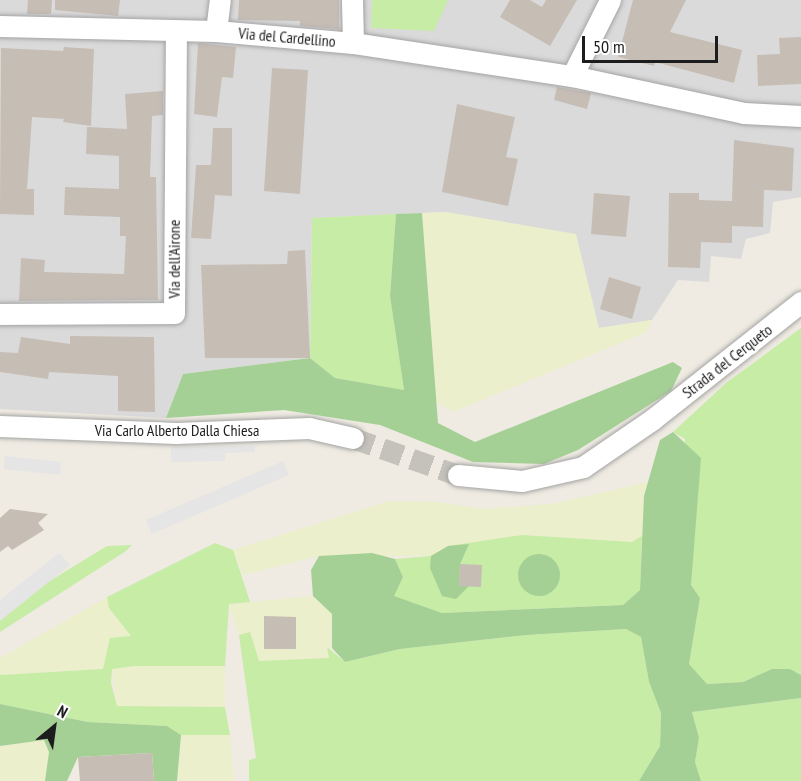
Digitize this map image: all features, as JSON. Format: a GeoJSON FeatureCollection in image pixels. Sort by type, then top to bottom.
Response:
{"type":"FeatureCollection","features":[{"type":"Feature","properties":{"kind":"street"},"geometry":{"type":"LineString","coordinates":[[216,31],[220,0]]}},
{"type":"Feature","properties":{"kind":"street"},"geometry":{"type":"LineString","coordinates":[[352,0],[353,43]]}},
{"type":"Feature","properties":{"kind":"street"},"geometry":{"type":"LineString","coordinates":[[572,76],[610,0]]}},
{"type":"Feature","properties":{"kind":"street","name":"Via del Cardellino"},"geometry":{"type":"LineString","coordinates":[[0,26],[216,31],[353,43],[572,76],[744,113],[801,116]]}},
{"type":"Feature","properties":{"kind":"street","name":"Via dell'Airone"},"geometry":{"type":"LineString","coordinates":[[0,314],[174,313],[176,31]]}},
{"type":"Feature","properties":{"kind":"street","name":"Strada del Cerqueto"},"geometry":{"type":"LineString","coordinates":[[458,475],[522,481],[583,467],[653,419],[801,302]]}},
{"type":"Feature","properties":{"kind":"street","name":"Via Carlo Alberto Dalla Chiesa"},"geometry":{"type":"LineString","coordinates":[[0,426],[176,433],[309,428],[353,438]]}},
{"type":"Feature","properties":{"kind":"shaded area"},"geometry":{"type":"Polygon","coordinates":[[[0,0],[801,0],[801,197],[773,202],[770,233],[746,239],[741,259],[711,256],[709,282],[678,280],[652,320],[599,328],[446,212],[312,218],[310,358],[183,374],[166,418],[0,409],[0,0]]]}},
{"type":"Feature","properties":{"kind":"shaded area"},"geometry":{"type":"Polygon","coordinates":[[[255,446],[255,452],[225,453],[225,461],[171,462],[171,447],[255,446]]]}},
{"type":"Feature","properties":{"kind":"shaded area"},"geometry":{"type":"Polygon","coordinates":[[[5,456],[61,462],[60,475],[4,469],[5,456]]]}},
{"type":"Feature","properties":{"kind":"shaded area"},"geometry":{"type":"Polygon","coordinates":[[[283,461],[289,475],[152,534],[146,520],[283,461]]]}},
{"type":"Feature","properties":{"kind":"shaded area"},"geometry":{"type":"Polygon","coordinates":[[[59,553],[70,565],[0,621],[0,600],[59,553]]]}},
{"type":"Feature","properties":{"kind":"green space"},"geometry":{"type":"Polygon","coordinates":[[[372,0],[448,0],[434,31],[371,28],[372,0]]]}},
{"type":"Feature","properties":{"kind":"green space"},"geometry":{"type":"Polygon","coordinates":[[[446,212],[576,234],[599,328],[652,320],[647,332],[453,412],[436,402],[422,213],[446,212]]]}},
{"type":"Feature","properties":{"kind":"green space"},"geometry":{"type":"Polygon","coordinates":[[[422,213],[438,423],[475,442],[673,362],[682,368],[671,391],[578,450],[544,464],[473,462],[380,425],[284,410],[166,418],[183,374],[310,358],[335,378],[404,390],[390,296],[396,214],[422,213]]]}},
{"type":"Feature","properties":{"kind":"green space"},"geometry":{"type":"Polygon","coordinates":[[[396,214],[390,296],[404,390],[335,378],[310,358],[312,218],[396,214]]]}},
{"type":"Feature","properties":{"kind":"green space"},"geometry":{"type":"Polygon","coordinates":[[[801,328],[801,675],[790,669],[772,669],[743,682],[707,684],[689,664],[700,598],[691,585],[685,439],[673,432],[726,383],[801,328]]]}},
{"type":"Feature","properties":{"kind":"green space"},"geometry":{"type":"Polygon","coordinates":[[[673,432],[701,458],[691,585],[700,598],[689,664],[707,684],[743,682],[772,669],[790,669],[801,675],[801,698],[692,712],[699,738],[695,762],[701,781],[639,781],[660,746],[661,713],[649,682],[641,637],[626,629],[527,635],[400,649],[345,662],[332,648],[332,614],[313,596],[311,570],[319,556],[372,553],[395,559],[403,577],[394,596],[442,613],[623,605],[640,590],[644,496],[660,440],[673,432]]]}},
{"type":"Feature","properties":{"kind":"green space"},"geometry":{"type":"Polygon","coordinates":[[[648,482],[642,536],[632,542],[522,535],[448,546],[431,556],[319,556],[243,575],[233,550],[389,501],[438,502],[484,509],[552,504],[648,482]]]}},
{"type":"Feature","properties":{"kind":"green space"},"geometry":{"type":"Polygon","coordinates":[[[522,535],[632,542],[642,536],[640,590],[623,605],[442,613],[393,596],[403,577],[395,559],[431,556],[448,546],[522,535]]]}},
{"type":"Feature","properties":{"kind":"green space"},"geometry":{"type":"Polygon","coordinates":[[[215,543],[233,550],[250,602],[229,604],[225,666],[134,666],[112,669],[111,683],[117,706],[225,707],[230,735],[181,735],[167,726],[88,722],[0,704],[0,675],[103,669],[110,638],[131,636],[109,608],[107,597],[215,543]]]}},
{"type":"Feature","properties":{"kind":"green space"},"geometry":{"type":"Polygon","coordinates":[[[469,544],[460,564],[459,585],[469,586],[456,599],[442,596],[430,568],[431,556],[448,546],[469,544]]]}},
{"type":"Feature","properties":{"kind":"green space"},"geometry":{"type":"Polygon","coordinates":[[[132,545],[0,632],[0,616],[35,590],[107,546],[132,545]]]}},
{"type":"Feature","properties":{"kind":"green space"},"geometry":{"type":"Polygon","coordinates":[[[539,554],[554,560],[560,575],[554,590],[539,596],[524,590],[518,575],[524,560],[539,554]]]}},
{"type":"Feature","properties":{"kind":"green space"},"geometry":{"type":"Polygon","coordinates":[[[313,596],[332,614],[330,658],[258,661],[250,632],[239,635],[229,604],[313,596]]]}},
{"type":"Feature","properties":{"kind":"green space"},"geometry":{"type":"Polygon","coordinates":[[[107,597],[109,608],[131,636],[103,669],[0,675],[0,658],[107,597]]]}},
{"type":"Feature","properties":{"kind":"green space"},"geometry":{"type":"Polygon","coordinates":[[[626,629],[641,637],[649,682],[661,713],[660,746],[639,781],[249,781],[249,760],[256,758],[239,635],[250,632],[259,661],[329,658],[327,647],[345,662],[400,649],[527,635],[626,629]]]}},
{"type":"Feature","properties":{"kind":"green space"},"geometry":{"type":"Polygon","coordinates":[[[134,666],[225,666],[225,707],[117,706],[112,669],[134,666]]]}},
{"type":"Feature","properties":{"kind":"green space"},"geometry":{"type":"Polygon","coordinates":[[[801,698],[801,781],[701,781],[695,762],[699,738],[692,712],[801,698]]]}},
{"type":"Feature","properties":{"kind":"green space"},"geometry":{"type":"Polygon","coordinates":[[[0,704],[88,722],[167,726],[181,735],[177,781],[154,781],[152,753],[78,757],[67,781],[45,781],[49,752],[44,740],[0,746],[0,704]]]}},
{"type":"Feature","properties":{"kind":"green space"},"geometry":{"type":"Polygon","coordinates":[[[181,735],[230,735],[234,781],[177,781],[181,735]]]}},
{"type":"Feature","properties":{"kind":"green space"},"geometry":{"type":"Polygon","coordinates":[[[44,740],[49,752],[45,781],[0,781],[0,746],[44,740]]]}},
{"type":"Feature","properties":{"kind":"building"},"geometry":{"type":"Polygon","coordinates":[[[28,0],[52,0],[51,14],[27,14],[28,0]]]}},
{"type":"Feature","properties":{"kind":"building"},"geometry":{"type":"Polygon","coordinates":[[[55,0],[120,0],[118,16],[55,10],[55,0]]]}},
{"type":"Feature","properties":{"kind":"building"},"geometry":{"type":"Polygon","coordinates":[[[239,0],[339,0],[339,29],[300,26],[300,21],[238,20],[239,0]]]}},
{"type":"Feature","properties":{"kind":"building"},"geometry":{"type":"Polygon","coordinates":[[[510,0],[530,0],[542,7],[546,0],[577,0],[550,46],[500,17],[510,0]]]}},
{"type":"Feature","properties":{"kind":"building"},"geometry":{"type":"Polygon","coordinates":[[[633,0],[686,0],[670,32],[742,50],[734,83],[655,62],[654,66],[618,57],[633,0]]]}},
{"type":"Feature","properties":{"kind":"building"},"geometry":{"type":"Polygon","coordinates":[[[801,37],[801,84],[758,86],[757,55],[780,54],[779,38],[801,37]]]}},
{"type":"Feature","properties":{"kind":"building"},"geometry":{"type":"Polygon","coordinates":[[[198,43],[236,47],[233,78],[222,77],[217,117],[194,114],[198,43]]]}},
{"type":"Feature","properties":{"kind":"building"},"geometry":{"type":"Polygon","coordinates":[[[64,47],[94,49],[91,126],[63,122],[64,119],[32,117],[27,189],[34,189],[34,215],[0,214],[1,48],[63,51],[64,47]]]}},
{"type":"Feature","properties":{"kind":"building"},"geometry":{"type":"Polygon","coordinates":[[[272,68],[308,70],[300,194],[264,191],[272,68]]]}},
{"type":"Feature","properties":{"kind":"building"},"geometry":{"type":"Polygon","coordinates":[[[557,87],[591,93],[587,109],[554,100],[557,87]]]}},
{"type":"Feature","properties":{"kind":"building"},"geometry":{"type":"Polygon","coordinates":[[[163,91],[163,115],[152,116],[150,177],[156,177],[158,300],[19,301],[21,258],[45,260],[44,272],[124,274],[126,236],[120,236],[120,217],[64,215],[65,187],[119,189],[119,156],[86,154],[87,127],[127,129],[125,94],[163,91]]]}},
{"type":"Feature","properties":{"kind":"building"},"geometry":{"type":"Polygon","coordinates":[[[457,104],[515,117],[506,157],[518,159],[508,206],[442,192],[457,104]]]}},
{"type":"Feature","properties":{"kind":"building"},"geometry":{"type":"Polygon","coordinates":[[[213,128],[232,128],[232,196],[215,195],[211,239],[191,238],[196,165],[211,165],[213,128]]]}},
{"type":"Feature","properties":{"kind":"building"},"geometry":{"type":"Polygon","coordinates":[[[734,140],[794,148],[792,191],[764,190],[763,227],[732,226],[732,243],[701,242],[700,268],[668,267],[669,193],[699,193],[699,200],[732,201],[734,140]]]}},
{"type":"Feature","properties":{"kind":"building"},"geometry":{"type":"Polygon","coordinates":[[[594,193],[630,196],[626,237],[591,234],[594,193]]]}},
{"type":"Feature","properties":{"kind":"building"},"geometry":{"type":"Polygon","coordinates":[[[305,250],[310,358],[205,358],[201,265],[287,264],[288,251],[305,250]]]}},
{"type":"Feature","properties":{"kind":"building"},"geometry":{"type":"Polygon","coordinates":[[[609,277],[641,287],[632,319],[600,309],[609,277]]]}},
{"type":"Feature","properties":{"kind":"building"},"geometry":{"type":"Polygon","coordinates":[[[70,336],[154,337],[155,412],[118,411],[118,376],[49,372],[48,379],[0,372],[0,352],[18,353],[21,337],[70,344],[70,336]]]}},
{"type":"Feature","properties":{"kind":"building"},"geometry":{"type":"Polygon","coordinates":[[[10,509],[48,514],[38,523],[44,530],[12,550],[8,546],[0,552],[0,518],[10,509]]]}},
{"type":"Feature","properties":{"kind":"building"},"geometry":{"type":"Polygon","coordinates":[[[460,564],[482,565],[481,587],[459,586],[460,564]]]}},
{"type":"Feature","properties":{"kind":"building"},"geometry":{"type":"Polygon","coordinates":[[[264,616],[296,617],[296,649],[264,649],[264,616]]]}},
{"type":"Feature","properties":{"kind":"building"},"geometry":{"type":"Polygon","coordinates":[[[152,753],[154,781],[80,781],[78,757],[152,753]]]}},
{"type":"Feature","properties":{"kind":"tunnel"},"geometry":{"type":"LineString","coordinates":[[353,438],[458,475]]}}]}
